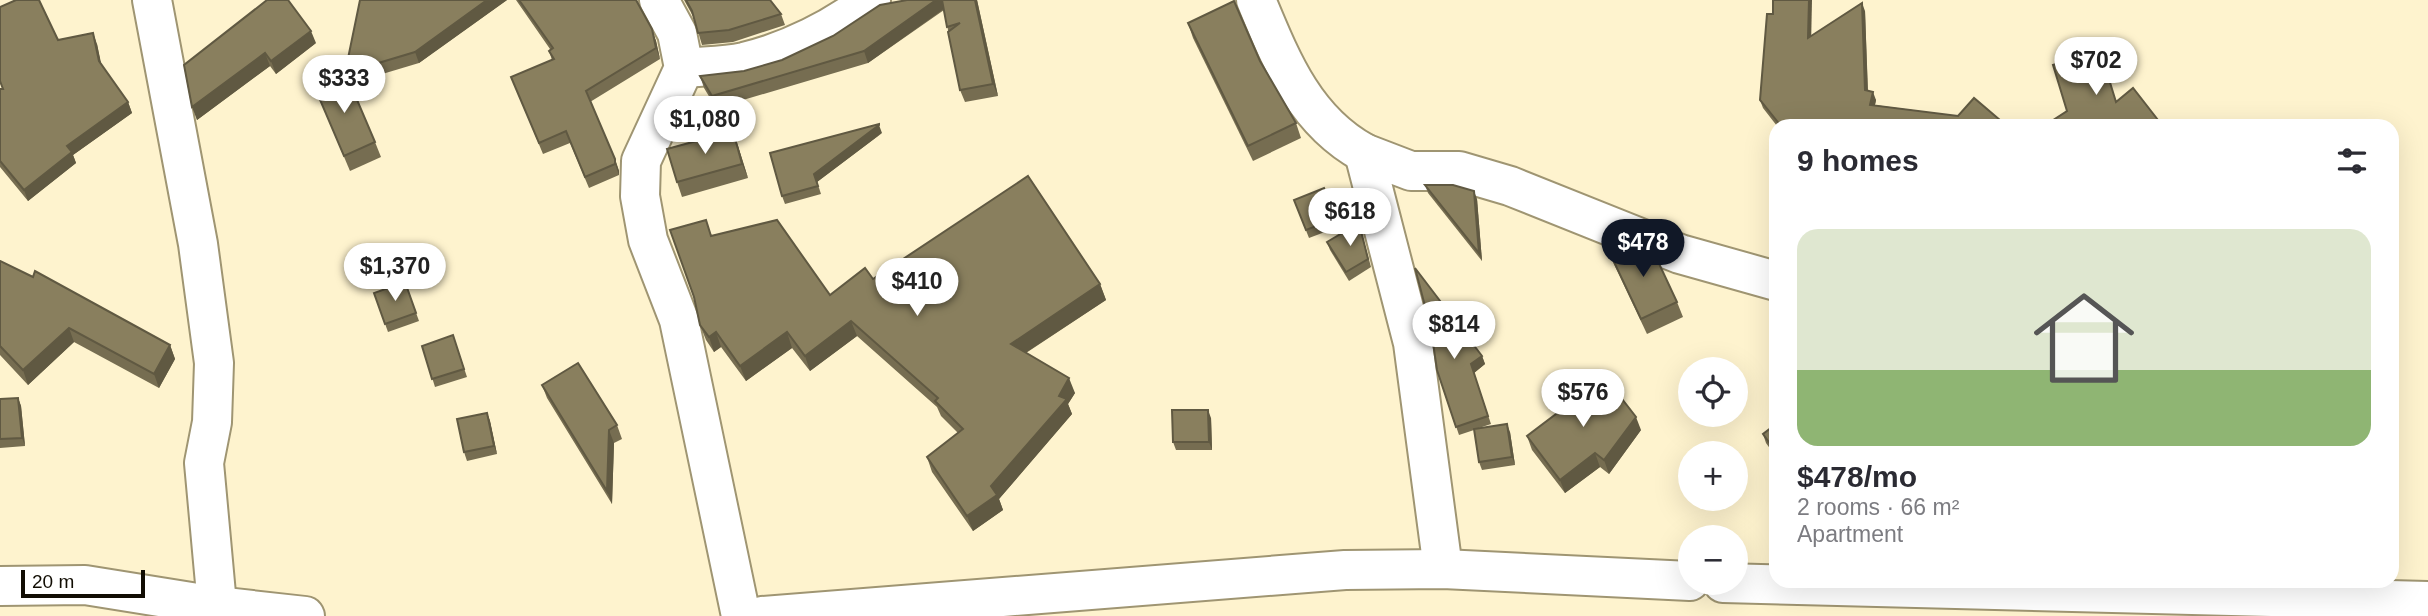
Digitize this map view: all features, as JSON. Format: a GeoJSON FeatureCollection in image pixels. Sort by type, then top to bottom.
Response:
{"type":"FeatureCollection","features":[{"type":"Feature","properties":{"kind":"street"},"geometry":{"type":"LineString","coordinates":[[152,0],[198,244],[214,363],[212,422],[204,463],[217,611]]}},
{"type":"Feature","properties":{"kind":"street"},"geometry":{"type":"LineString","coordinates":[[659,0],[677,33],[684,68],[640,161],[640,196],[648,240],[679,320],[741,616]]}},
{"type":"Feature","properties":{"kind":"street"},"geometry":{"type":"LineString","coordinates":[[684,68],[744,62],[769,53],[838,26],[871,0]]}},
{"type":"Feature","properties":{"kind":"street"},"geometry":{"type":"LineString","coordinates":[[1256,0],[1289,74],[1316,118],[1343,142],[1411,171],[1459,172],[1510,186],[1680,254],[1769,279]]}},
{"type":"Feature","properties":{"kind":"street"},"geometry":{"type":"LineString","coordinates":[[1364,153],[1413,343],[1443,569]]}},
{"type":"Feature","properties":{"kind":"street"},"geometry":{"type":"LineString","coordinates":[[762,616],[1345,570],[1443,569],[1678,580]]}},
{"type":"Feature","properties":{"kind":"street"},"geometry":{"type":"LineString","coordinates":[[1748,583],[1769,584]]}},
{"type":"Feature","properties":{"kind":"street"},"geometry":{"type":"LineString","coordinates":[[0,586],[85,585],[217,611],[305,616]]}},
{"type":"Feature","properties":{"kind":"street"},"geometry":{"type":"LineString","coordinates":[[2139,588],[2222,589],[2428,601]]}},
{"type":"Feature","properties":{"kind":"building"},"geometry":{"type":"Polygon","coordinates":[[[16,0],[39,0],[58,40],[93,33],[99,61],[128,102],[67,146],[72,152],[24,190],[0,161],[0,89],[3,89],[0,81],[0,7],[16,0]]]}},
{"type":"Feature","properties":{"kind":"building"},"geometry":{"type":"Polygon","coordinates":[[[267,0],[288,0],[311,31],[271,61],[265,53],[192,107],[184,65],[267,0]]]}},
{"type":"Feature","properties":{"kind":"building"},"geometry":{"type":"Polygon","coordinates":[[[360,0],[487,0],[415,52],[345,73],[360,0]]]}},
{"type":"Feature","properties":{"kind":"building"},"geometry":{"type":"Polygon","coordinates":[[[519,0],[636,0],[652,29],[656,48],[586,91],[615,164],[585,177],[566,131],[539,143],[511,77],[554,59],[549,51],[553,48],[519,0]]]}},
{"type":"Feature","properties":{"kind":"building"},"geometry":{"type":"Polygon","coordinates":[[[686,0],[770,0],[781,14],[729,30],[698,33],[686,0]]]}},
{"type":"Feature","properties":{"kind":"building"},"geometry":{"type":"Polygon","coordinates":[[[907,0],[936,0],[864,51],[712,96],[700,76],[744,71],[782,60],[833,36],[880,5],[907,0]]]}},
{"type":"Feature","properties":{"kind":"building"},"geometry":{"type":"Polygon","coordinates":[[[942,0],[975,0],[993,84],[960,90],[948,32],[960,23],[947,27],[942,0]]]}},
{"type":"Feature","properties":{"kind":"building"},"geometry":{"type":"Polygon","coordinates":[[[1773,0],[1809,0],[1808,38],[1862,3],[1865,90],[1873,92],[1870,105],[1958,116],[1974,98],[1999,119],[1775,119],[1760,100],[1767,14],[1773,14],[1773,0]]]}},
{"type":"Feature","properties":{"kind":"building"},"geometry":{"type":"Polygon","coordinates":[[[1234,1],[1260,61],[1296,123],[1248,146],[1188,23],[1234,1]]]}},
{"type":"Feature","properties":{"kind":"building"},"geometry":{"type":"Polygon","coordinates":[[[2100,50],[2116,102],[2133,88],[2157,119],[2055,119],[2067,111],[2053,65],[2100,50]]]}},
{"type":"Feature","properties":{"kind":"building"},"geometry":{"type":"Polygon","coordinates":[[[309,74],[352,88],[375,142],[344,156],[309,74]]]}},
{"type":"Feature","properties":{"kind":"building"},"geometry":{"type":"Polygon","coordinates":[[[879,124],[814,174],[818,186],[782,196],[770,153],[879,124]]]}},
{"type":"Feature","properties":{"kind":"building"},"geometry":{"type":"Polygon","coordinates":[[[733,131],[742,164],[677,182],[667,149],[733,131]]]}},
{"type":"Feature","properties":{"kind":"building"},"geometry":{"type":"Polygon","coordinates":[[[1028,176],[1100,284],[1011,344],[1069,378],[1059,396],[1067,399],[991,486],[997,495],[967,516],[927,457],[963,429],[935,401],[938,398],[851,321],[805,356],[787,332],[740,366],[716,332],[709,337],[700,325],[694,297],[670,230],[706,220],[711,236],[777,220],[830,295],[865,268],[873,279],[1028,176]]]}},
{"type":"Feature","properties":{"kind":"building"},"geometry":{"type":"Polygon","coordinates":[[[1425,185],[1453,185],[1474,191],[1479,253],[1425,185]]]}},
{"type":"Feature","properties":{"kind":"building"},"geometry":{"type":"Polygon","coordinates":[[[1324,188],[1335,219],[1306,230],[1294,200],[1324,188]]]}},
{"type":"Feature","properties":{"kind":"building"},"geometry":{"type":"Polygon","coordinates":[[[1359,223],[1368,259],[1346,272],[1327,242],[1359,223]]]}},
{"type":"Feature","properties":{"kind":"building"},"geometry":{"type":"Polygon","coordinates":[[[1628,244],[1655,255],[1677,302],[1641,319],[1607,247],[1628,244]]]}},
{"type":"Feature","properties":{"kind":"building"},"geometry":{"type":"Polygon","coordinates":[[[0,261],[33,277],[35,271],[170,345],[154,374],[69,328],[23,370],[0,346],[0,261]]]}},
{"type":"Feature","properties":{"kind":"building"},"geometry":{"type":"Polygon","coordinates":[[[1415,268],[1482,356],[1471,364],[1488,416],[1456,427],[1437,370],[1431,329],[1415,268]]]}},
{"type":"Feature","properties":{"kind":"building"},"geometry":{"type":"Polygon","coordinates":[[[405,282],[416,313],[385,324],[374,293],[405,282]]]}},
{"type":"Feature","properties":{"kind":"building"},"geometry":{"type":"Polygon","coordinates":[[[453,335],[464,369],[432,379],[422,346],[453,335]]]}},
{"type":"Feature","properties":{"kind":"building"},"geometry":{"type":"Polygon","coordinates":[[[578,363],[617,425],[609,430],[607,491],[542,385],[578,363]]]}},
{"type":"Feature","properties":{"kind":"building"},"geometry":{"type":"Polygon","coordinates":[[[1605,377],[1636,417],[1604,460],[1595,453],[1560,480],[1527,436],[1605,377]]]}},
{"type":"Feature","properties":{"kind":"building"},"geometry":{"type":"Polygon","coordinates":[[[18,398],[22,438],[0,439],[0,399],[18,398]]]}},
{"type":"Feature","properties":{"kind":"building"},"geometry":{"type":"Polygon","coordinates":[[[1172,410],[1208,410],[1209,442],[1173,442],[1172,410]]]}},
{"type":"Feature","properties":{"kind":"building"},"geometry":{"type":"Polygon","coordinates":[[[487,413],[494,446],[464,452],[457,419],[487,413]]]}},
{"type":"Feature","properties":{"kind":"building"},"geometry":{"type":"Polygon","coordinates":[[[1507,424],[1512,457],[1479,462],[1474,429],[1507,424]]]}},
{"type":"Feature","properties":{"kind":"building"},"geometry":{"type":"Polygon","coordinates":[[[1769,429],[1769,442],[1763,434],[1769,429]]]}}]}
